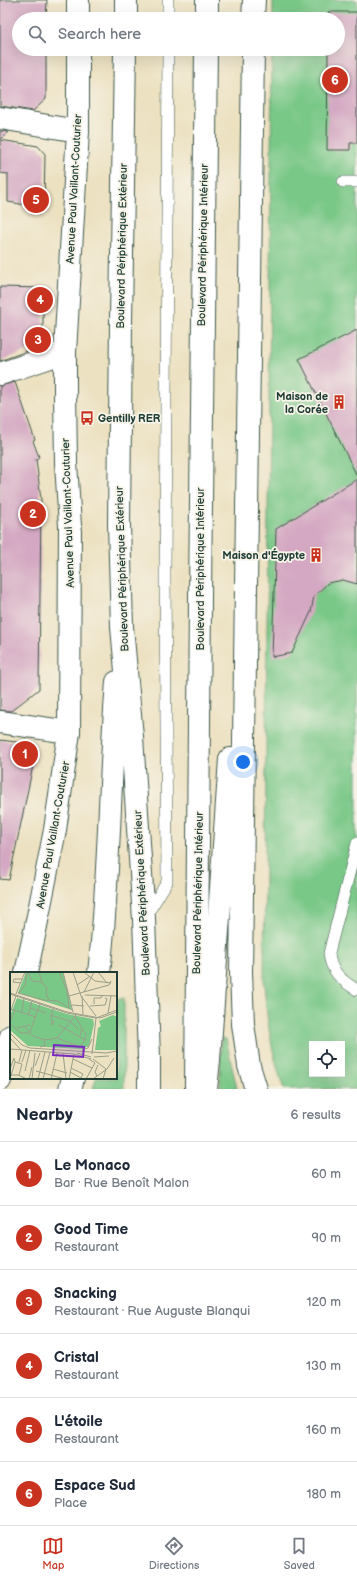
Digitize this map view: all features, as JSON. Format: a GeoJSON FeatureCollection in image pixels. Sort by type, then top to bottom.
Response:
{"type":"FeatureCollection","features":[{"type":"Feature","properties":{"kind":"main road"},"geometry":{"type":"LineString","coordinates":[[78,0],[78,12]]}},
{"type":"Feature","properties":{"kind":"main road"},"geometry":{"type":"LineString","coordinates":[[126,0],[126,12]]}},
{"type":"Feature","properties":{"kind":"main road"},"geometry":{"type":"LineString","coordinates":[[207,0],[207,12]]}},
{"type":"Feature","properties":{"kind":"main road"},"geometry":{"type":"LineString","coordinates":[[253,12],[254,0]]}},
{"type":"Feature","properties":{"kind":"main road","name":"Avenue Paul Vaillant-Couturier"},"geometry":{"type":"LineString","coordinates":[[26,972],[36,931],[55,830],[70,732],[70,534],[65,412],[65,352],[78,131],[78,56]]}},
{"type":"Feature","properties":{"kind":"main road","name":"Boulevard Périphérique Extérieur"},"geometry":{"type":"LineString","coordinates":[[125,56],[119,524],[122,627],[132,737],[144,919],[150,1057],[149,1089]]}},
{"type":"Feature","properties":{"kind":"main road","name":"Boulevard Périphérique Intérieur"},"geometry":{"type":"LineString","coordinates":[[196,1089],[200,760],[202,309],[206,56]]}},
{"type":"Feature","properties":{"kind":"main road"},"geometry":{"type":"LineString","coordinates":[[253,56],[241,972],[243,1024],[249,1066],[256,1089]]}},
{"type":"Feature","properties":{"kind":"main road"},"geometry":{"type":"LineString","coordinates":[[0,118],[78,131]]}},
{"type":"Feature","properties":{"kind":"main road"},"geometry":{"type":"LineString","coordinates":[[0,374],[65,352]]}},
{"type":"Feature","properties":{"kind":"main road"},"geometry":{"type":"LineString","coordinates":[[206,1089],[210,1060],[247,503]]}},
{"type":"Feature","properties":{"kind":"main road"},"geometry":{"type":"LineString","coordinates":[[99,972],[105,922],[112,740],[122,627]]}},
{"type":"Feature","properties":{"kind":"main road"},"geometry":{"type":"LineString","coordinates":[[0,722],[70,732]]}},
{"type":"Feature","properties":{"kind":"main road"},"geometry":{"type":"LineString","coordinates":[[0,1080],[10,1040]]}},
{"type":"Feature","properties":{"kind":"main road"},"geometry":{"type":"LineString","coordinates":[[70,1089],[73,1079]]}},
{"type":"Feature","properties":{"kind":"lane"},"geometry":{"type":"LineString","coordinates":[[168,0],[168,12]]}},
{"type":"Feature","properties":{"kind":"lane"},"geometry":{"type":"LineString","coordinates":[[144,919],[167,882],[165,566],[168,56]]}},
{"type":"Feature","properties":{"kind":"lane"},"geometry":{"type":"LineString","coordinates":[[343,182],[357,182]]}},
{"type":"Feature","properties":{"kind":"lane"},"geometry":{"type":"LineString","coordinates":[[357,843],[329,953],[332,967],[337,974],[357,990]]}},
{"type":"Feature","properties":{"kind":"green space"},"geometry":{"type":"Polygon","coordinates":[[[273,0],[357,0],[357,1089],[284,1089],[270,1037],[264,983],[272,56],[345,56],[345,12],[273,12],[273,0]]]}},
{"type":"Feature","properties":{"kind":"green space"},"geometry":{"type":"Polygon","coordinates":[[[119,998],[124,998],[124,1089],[93,1089],[96,1079],[117,1079],[117,1004],[119,998]]]}},
{"type":"Feature","properties":{"kind":"green space"},"geometry":{"type":"Polygon","coordinates":[[[221,1038],[226,1039],[237,1089],[220,1089],[221,1038]]]}},
{"type":"Feature","properties":{"kind":"building"},"geometry":{"type":"Polygon","coordinates":[[[0,0],[47,0],[46,12],[12,12],[12,56],[46,56],[46,99],[33,111],[0,106],[0,0]]]}},
{"type":"Feature","properties":{"kind":"building"},"geometry":{"type":"Polygon","coordinates":[[[345,12],[357,12],[357,143],[350,143],[350,150],[327,150],[328,56],[345,56],[345,12]]]}},
{"type":"Feature","properties":{"kind":"building"},"geometry":{"type":"Polygon","coordinates":[[[0,131],[9,132],[0,140],[0,131]]]}},
{"type":"Feature","properties":{"kind":"building"},"geometry":{"type":"Polygon","coordinates":[[[0,140],[38,146],[45,154],[44,208],[8,202],[8,174],[0,173],[0,140]]]}},
{"type":"Feature","properties":{"kind":"building"},"geometry":{"type":"Polygon","coordinates":[[[0,287],[43,288],[43,337],[35,348],[0,361],[0,287]]]}},
{"type":"Feature","properties":{"kind":"building","name":"Maison de la Corée"},"geometry":{"type":"Polygon","coordinates":[[[357,330],[357,476],[299,359],[357,330]]]}},
{"type":"Feature","properties":{"kind":"building"},"geometry":{"type":"Polygon","coordinates":[[[15,382],[35,440],[33,441],[39,457],[36,459],[41,500],[39,689],[11,711],[0,710],[0,386],[15,382]]]}},
{"type":"Feature","properties":{"kind":"building","name":"Maison d'Égypte"},"geometry":{"type":"Polygon","coordinates":[[[357,479],[357,584],[343,580],[328,583],[314,596],[311,612],[292,653],[272,657],[276,529],[357,479]]]}},
{"type":"Feature","properties":{"kind":"building"},"geometry":{"type":"Polygon","coordinates":[[[0,740],[25,743],[35,756],[9,880],[0,879],[0,740]]]}},
{"type":"Feature","properties":{"kind":"place","name":"Espace Sud"},"geometry":{"type":"Point","coordinates":[335,80]}},
{"type":"Feature","properties":{"kind":"place","name":"L'étoile"},"geometry":{"type":"Point","coordinates":[36,200]}},
{"type":"Feature","properties":{"kind":"place","name":"Cristal"},"geometry":{"type":"Point","coordinates":[40,300]}},
{"type":"Feature","properties":{"kind":"place","name":"Snacking"},"geometry":{"type":"Point","coordinates":[38,340]}},
{"type":"Feature","properties":{"kind":"place","name":"Maison de la Corée"},"geometry":{"type":"Point","coordinates":[339,402]}},
{"type":"Feature","properties":{"kind":"place","name":"Gentilly RER"},"geometry":{"type":"Point","coordinates":[87,418]}},
{"type":"Feature","properties":{"kind":"place","name":"Good Time"},"geometry":{"type":"Point","coordinates":[33,514]}},
{"type":"Feature","properties":{"kind":"place","name":"Maison d'Égypte"},"geometry":{"type":"Point","coordinates":[316,555]}},
{"type":"Feature","properties":{"kind":"place","name":"Le Monaco"},"geometry":{"type":"Point","coordinates":[25,754]}}]}
